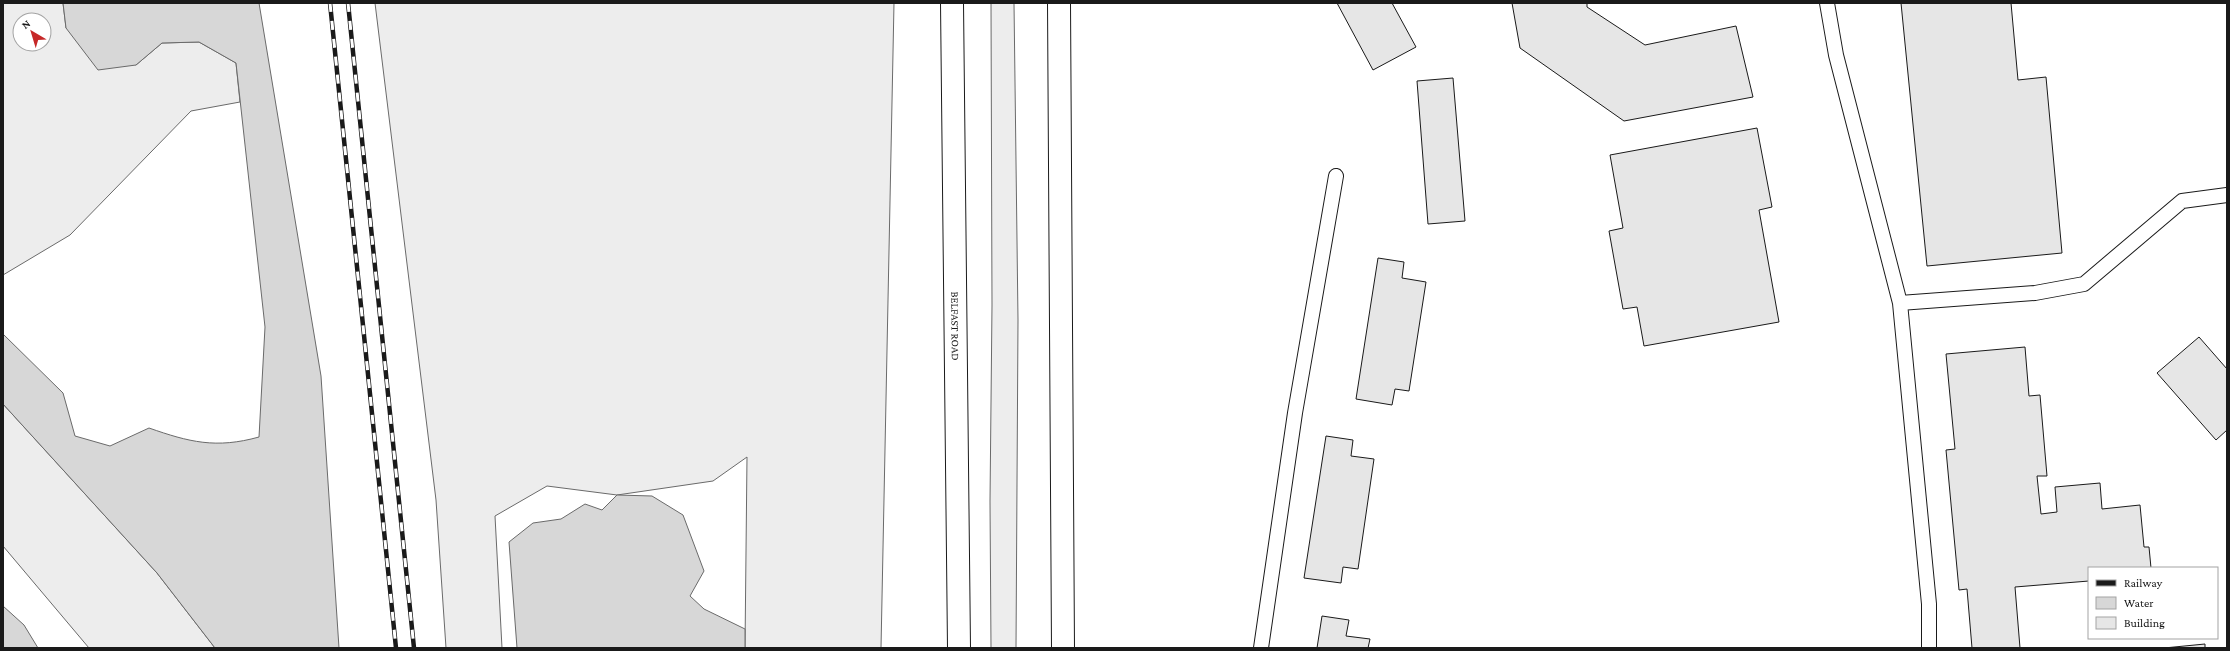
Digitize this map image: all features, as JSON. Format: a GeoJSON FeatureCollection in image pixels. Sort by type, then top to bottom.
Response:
{"type":"FeatureCollection","features":[{"type":"Feature","properties":{"kind":"highway","name":"BELFAST ROAD"},"geometry":{"type":"LineString","coordinates":[[952,3],[959,648]]}},
{"type":"Feature","properties":{"kind":"highway"},"geometry":{"type":"LineString","coordinates":[[1059,3],[1063,648]]}},
{"type":"Feature","properties":{"kind":"lane"},"geometry":{"type":"LineString","coordinates":[[1827,3],[1836,55],[1900,303],[1930,604],[1928,648]]}},
{"type":"Feature","properties":{"kind":"lane"},"geometry":{"type":"LineString","coordinates":[[1261,648],[1294,413],[1336,176]]}},
{"type":"Feature","properties":{"kind":"lane"},"geometry":{"type":"LineString","coordinates":[[1900,303],[2035,292],[2084,284],[2182,201],[2227,195]]}},
{"type":"Feature","properties":{"kind":"shaded area"},"geometry":{"type":"Polygon","coordinates":[[[3,3],[63,3],[66,28],[136,65],[162,43],[199,42],[236,63],[240,102],[191,111],[70,235],[3,275],[3,3]]]}},
{"type":"Feature","properties":{"kind":"shaded area"},"geometry":{"type":"Polygon","coordinates":[[[375,3],[894,3],[881,648],[745,648],[747,457],[713,481],[617,495],[547,486],[495,516],[502,648],[446,648],[436,500],[375,3]]]}},
{"type":"Feature","properties":{"kind":"shaded area"},"geometry":{"type":"Polygon","coordinates":[[[991,3],[1014,3],[1018,320],[1016,648],[991,648],[991,3]]]}},
{"type":"Feature","properties":{"kind":"shaded area"},"geometry":{"type":"Polygon","coordinates":[[[3,404],[157,573],[215,648],[89,648],[3,546],[3,404]]]}},
{"type":"Feature","properties":{"kind":"water"},"geometry":{"type":"Polygon","coordinates":[[[63,3],[259,3],[321,376],[339,648],[215,648],[157,573],[3,404],[3,334],[63,393],[75,436],[110,446],[149,428],[177,437],[203,442],[229,443],[259,437],[265,327],[236,63],[199,42],[162,43],[136,65],[98,70],[66,28],[63,3]]]}},
{"type":"Feature","properties":{"kind":"water"},"geometry":{"type":"Polygon","coordinates":[[[617,495],[652,496],[683,515],[704,571],[690,596],[704,609],[745,629],[745,648],[517,648],[509,542],[533,523],[561,519],[585,504],[602,510],[617,495]]]}},
{"type":"Feature","properties":{"kind":"water"},"geometry":{"type":"Polygon","coordinates":[[[3,606],[24,625],[38,648],[3,648],[3,606]]]}},
{"type":"Feature","properties":{"kind":"building"},"geometry":{"type":"Polygon","coordinates":[[[1337,3],[1392,3],[1416,47],[1373,70],[1337,3]]]}},
{"type":"Feature","properties":{"kind":"building"},"geometry":{"type":"Polygon","coordinates":[[[1512,3],[1587,3],[1587,7],[1645,45],[1736,26],[1753,97],[1624,121],[1520,48],[1512,3]]]}},
{"type":"Feature","properties":{"kind":"building"},"geometry":{"type":"Polygon","coordinates":[[[1901,3],[2011,3],[2018,80],[2046,77],[2062,253],[1927,266],[1901,3]]]}},
{"type":"Feature","properties":{"kind":"building"},"geometry":{"type":"Polygon","coordinates":[[[1453,78],[1465,221],[1428,224],[1417,81],[1453,78]]]}},
{"type":"Feature","properties":{"kind":"building"},"geometry":{"type":"Polygon","coordinates":[[[1757,128],[1772,207],[1759,210],[1779,322],[1644,346],[1637,307],[1623,309],[1609,231],[1623,228],[1610,155],[1757,128]]]}},
{"type":"Feature","properties":{"kind":"building"},"geometry":{"type":"Polygon","coordinates":[[[1378,258],[1404,262],[1402,278],[1426,282],[1409,391],[1395,389],[1392,405],[1356,399],[1378,258]]]}},
{"type":"Feature","properties":{"kind":"building"},"geometry":{"type":"Polygon","coordinates":[[[2199,337],[2227,369],[2227,430],[2216,440],[2157,373],[2199,337]]]}},
{"type":"Feature","properties":{"kind":"building"},"geometry":{"type":"Polygon","coordinates":[[[2025,347],[2029,396],[2040,395],[2047,476],[2037,476],[2041,514],[2057,512],[2055,487],[2100,483],[2102,509],[2140,505],[2144,547],[2149,547],[2151,567],[2088,567],[2088,581],[2015,587],[2020,648],[1972,648],[1967,589],[1959,590],[1946,450],[1955,449],[1946,354],[2025,347]]]}},
{"type":"Feature","properties":{"kind":"building"},"geometry":{"type":"Polygon","coordinates":[[[1326,436],[1353,440],[1351,456],[1374,459],[1358,569],[1343,567],[1341,583],[1304,578],[1326,436]]]}},
{"type":"Feature","properties":{"kind":"building"},"geometry":{"type":"Polygon","coordinates":[[[1322,616],[1349,620],[1346,636],[1370,639],[1368,648],[1317,648],[1322,616]]]}},
{"type":"Feature","properties":{"kind":"building"},"geometry":{"type":"Polygon","coordinates":[[[2205,644],[2205,648],[2164,648],[2205,644]]]}},
{"type":"Feature","properties":{"kind":"railway"},"geometry":{"type":"LineString","coordinates":[[330,3],[396,648]]}},
{"type":"Feature","properties":{"kind":"railway"},"geometry":{"type":"LineString","coordinates":[[348,3],[414,648]]}}]}
